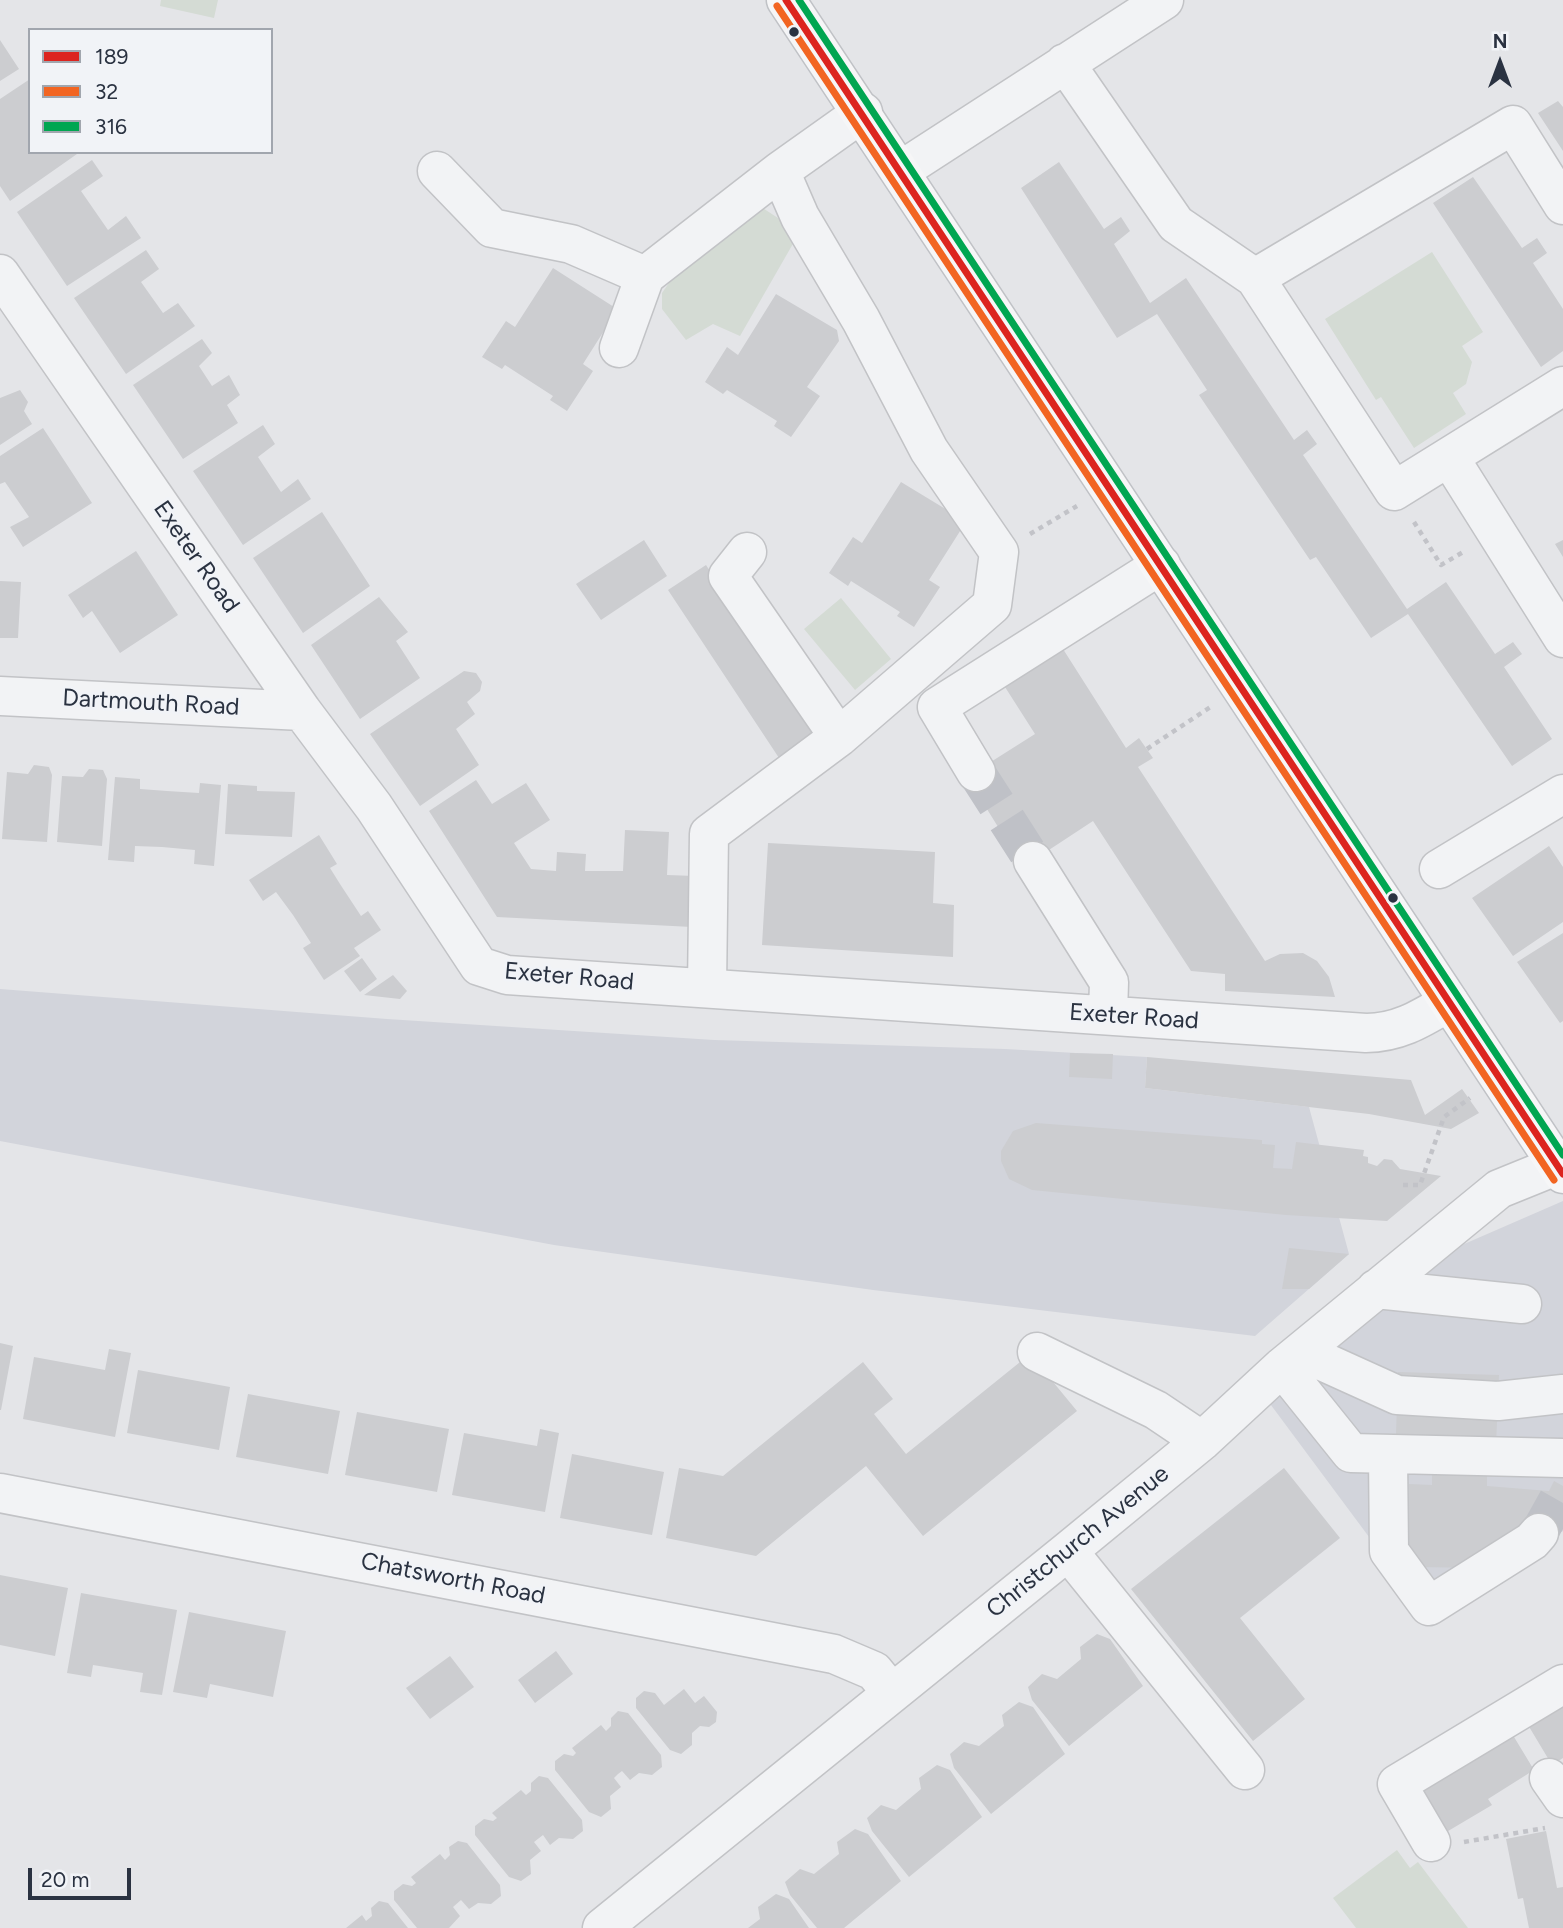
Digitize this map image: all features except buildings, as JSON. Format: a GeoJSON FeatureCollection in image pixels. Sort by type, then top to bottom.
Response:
{"type":"FeatureCollection","features":[{"type":"Feature","properties":{"kind":"main road"},"geometry":{"type":"LineString","coordinates":[[786,0],[863,112],[1449,1002],[1561,1167]]}},
{"type":"Feature","properties":{"kind":"street"},"geometry":{"type":"LineString","coordinates":[[900,171],[1164,0]]}},
{"type":"Feature","properties":{"kind":"street"},"geometry":{"type":"LineString","coordinates":[[1065,63],[1176,223],[1255,278],[1394,491],[1563,386]]}},
{"type":"Feature","properties":{"kind":"street"},"geometry":{"type":"LineString","coordinates":[[619,348],[645,276],[780,171],[863,112]]}},
{"type":"Feature","properties":{"kind":"street"},"geometry":{"type":"LineString","coordinates":[[1255,278],[1513,125],[1563,205]]}},
{"type":"Feature","properties":{"kind":"street"},"geometry":{"type":"LineString","coordinates":[[437,171],[492,228],[571,244],[645,276]]}},
{"type":"Feature","properties":{"kind":"street"},"geometry":{"type":"LineString","coordinates":[[706,988],[709,834],[839,737],[992,604],[999,552],[929,450],[861,320],[800,217],[780,171]]}},
{"type":"Feature","properties":{"kind":"street","name":"Exeter Road"},"geometry":{"type":"LineString","coordinates":[[0,274],[302,711],[374,807],[479,966],[507,975],[1388,1033],[1407,1026],[1449,1002]]}},
{"type":"Feature","properties":{"kind":"street"},"geometry":{"type":"LineString","coordinates":[[1449,457],[1563,638]]}},
{"type":"Feature","properties":{"kind":"street"},"geometry":{"type":"LineString","coordinates":[[747,552],[728,576],[839,737]]}},
{"type":"Feature","properties":{"kind":"street"},"geometry":{"type":"LineString","coordinates":[[976,772],[937,707],[1161,565]]}},
{"type":"Feature","properties":{"kind":"street","name":"Dartmouth Road"},"geometry":{"type":"LineString","coordinates":[[0,695],[302,711]]}},
{"type":"Feature","properties":{"kind":"street"},"geometry":{"type":"LineString","coordinates":[[1439,869],[1563,794]]}},
{"type":"Feature","properties":{"kind":"street"},"geometry":{"type":"LineString","coordinates":[[1032,861],[1109,982],[1108,1015]]}},
{"type":"Feature","properties":{"kind":"street","name":"Christchurch Avenue"},"geometry":{"type":"LineString","coordinates":[[602,1928],[1068,1552],[1202,1441],[1376,1289],[1499,1189],[1561,1167]]}},
{"type":"Feature","properties":{"kind":"street"},"geometry":{"type":"LineString","coordinates":[[1376,1289],[1522,1304]]}},
{"type":"Feature","properties":{"kind":"street"},"geometry":{"type":"LineString","coordinates":[[1037,1352],[1156,1410],[1202,1441]]}},
{"type":"Feature","properties":{"kind":"street"},"geometry":{"type":"LineString","coordinates":[[1292,1360],[1397,1395],[1498,1401],[1563,1394]]}},
{"type":"Feature","properties":{"kind":"street"},"geometry":{"type":"LineString","coordinates":[[1292,1360],[1351,1453],[1388,1456],[1563,1458]]}},
{"type":"Feature","properties":{"kind":"street"},"geometry":{"type":"LineString","coordinates":[[1388,1456],[1390,1551],[1429,1605],[1532,1541],[1539,1533]]}},
{"type":"Feature","properties":{"kind":"street","name":"Chatsworth Road"},"geometry":{"type":"LineString","coordinates":[[0,1493],[834,1654],[873,1671],[892,1693]]}},
{"type":"Feature","properties":{"kind":"street"},"geometry":{"type":"LineString","coordinates":[[1068,1552],[1245,1770]]}},
{"type":"Feature","properties":{"kind":"street"},"geometry":{"type":"LineString","coordinates":[[1431,1842],[1397,1784],[1563,1684]]}},
{"type":"Feature","properties":{"kind":"path"},"geometry":{"type":"LineString","coordinates":[[999,552],[1067,513],[1108,484]]}},
{"type":"Feature","properties":{"kind":"path"},"geometry":{"type":"LineString","coordinates":[[1147,749],[1242,688]]}},
{"type":"Feature","properties":{"kind":"path"},"geometry":{"type":"LineString","coordinates":[[1403,1185],[1420,1185],[1444,1117],[1469,1099]]}},
{"type":"Feature","properties":{"kind":"path"},"geometry":{"type":"LineString","coordinates":[[1431,1842],[1476,1842],[1554,1801]]}},
{"type":"Feature","properties":{"kind":"shaded area"},"geometry":{"type":"Polygon","coordinates":[[[161,0],[218,0],[214,18],[160,6],[161,0]]]}},
{"type":"Feature","properties":{"kind":"shaded area"},"geometry":{"type":"Polygon","coordinates":[[[755,203],[778,218],[794,242],[740,336],[713,324],[686,340],[662,309],[662,293],[671,280],[755,203]]]}},
{"type":"Feature","properties":{"kind":"shaded area"},"geometry":{"type":"Polygon","coordinates":[[[1432,252],[1483,332],[1462,346],[1472,362],[1466,384],[1453,393],[1466,414],[1414,448],[1381,397],[1376,400],[1325,319],[1432,252]]]}},
{"type":"Feature","properties":{"kind":"shaded area"},"geometry":{"type":"Polygon","coordinates":[[[841,598],[891,659],[855,690],[804,629],[841,598]]]}},
{"type":"Feature","properties":{"kind":"shaded area"},"geometry":{"type":"Polygon","coordinates":[[[0,989],[387,1019],[714,1040],[1005,1049],[1147,1057],[1145,1088],[1309,1107],[1349,1254],[1255,1336],[873,1290],[554,1245],[0,1141],[0,989]]]}},
{"type":"Feature","properties":{"kind":"shaded area"},"geometry":{"type":"Polygon","coordinates":[[[1563,1201],[1563,1531],[1427,1615],[1265,1397],[1455,1248],[1563,1201]]]}},
{"type":"Feature","properties":{"kind":"shaded area"},"geometry":{"type":"Polygon","coordinates":[[[1397,1850],[1410,1868],[1418,1862],[1468,1928],[1356,1928],[1333,1898],[1397,1850]]]}},
{"type":"Feature","properties":{"kind":"tunnel"},"geometry":{"type":"LineString","coordinates":[[976,772],[1033,861]]}},
{"type":"Feature","properties":{"kind":"tunnel"},"geometry":{"type":"LineString","coordinates":[[1539,1533],[1563,1490]]}},
{"type":"Feature","properties":{"kind":"transit line","name":"189"},"geometry":{"type":"LineString","coordinates":[[786,0],[1563,1174]]}},
{"type":"Feature","properties":{"kind":"transit line","name":"316"},"geometry":{"type":"LineString","coordinates":[[799,0],[1563,1155]]}},
{"type":"Feature","properties":{"kind":"transit line","name":"32"},"geometry":{"type":"LineString","coordinates":[[777,6],[1554,1180]]}}]}
